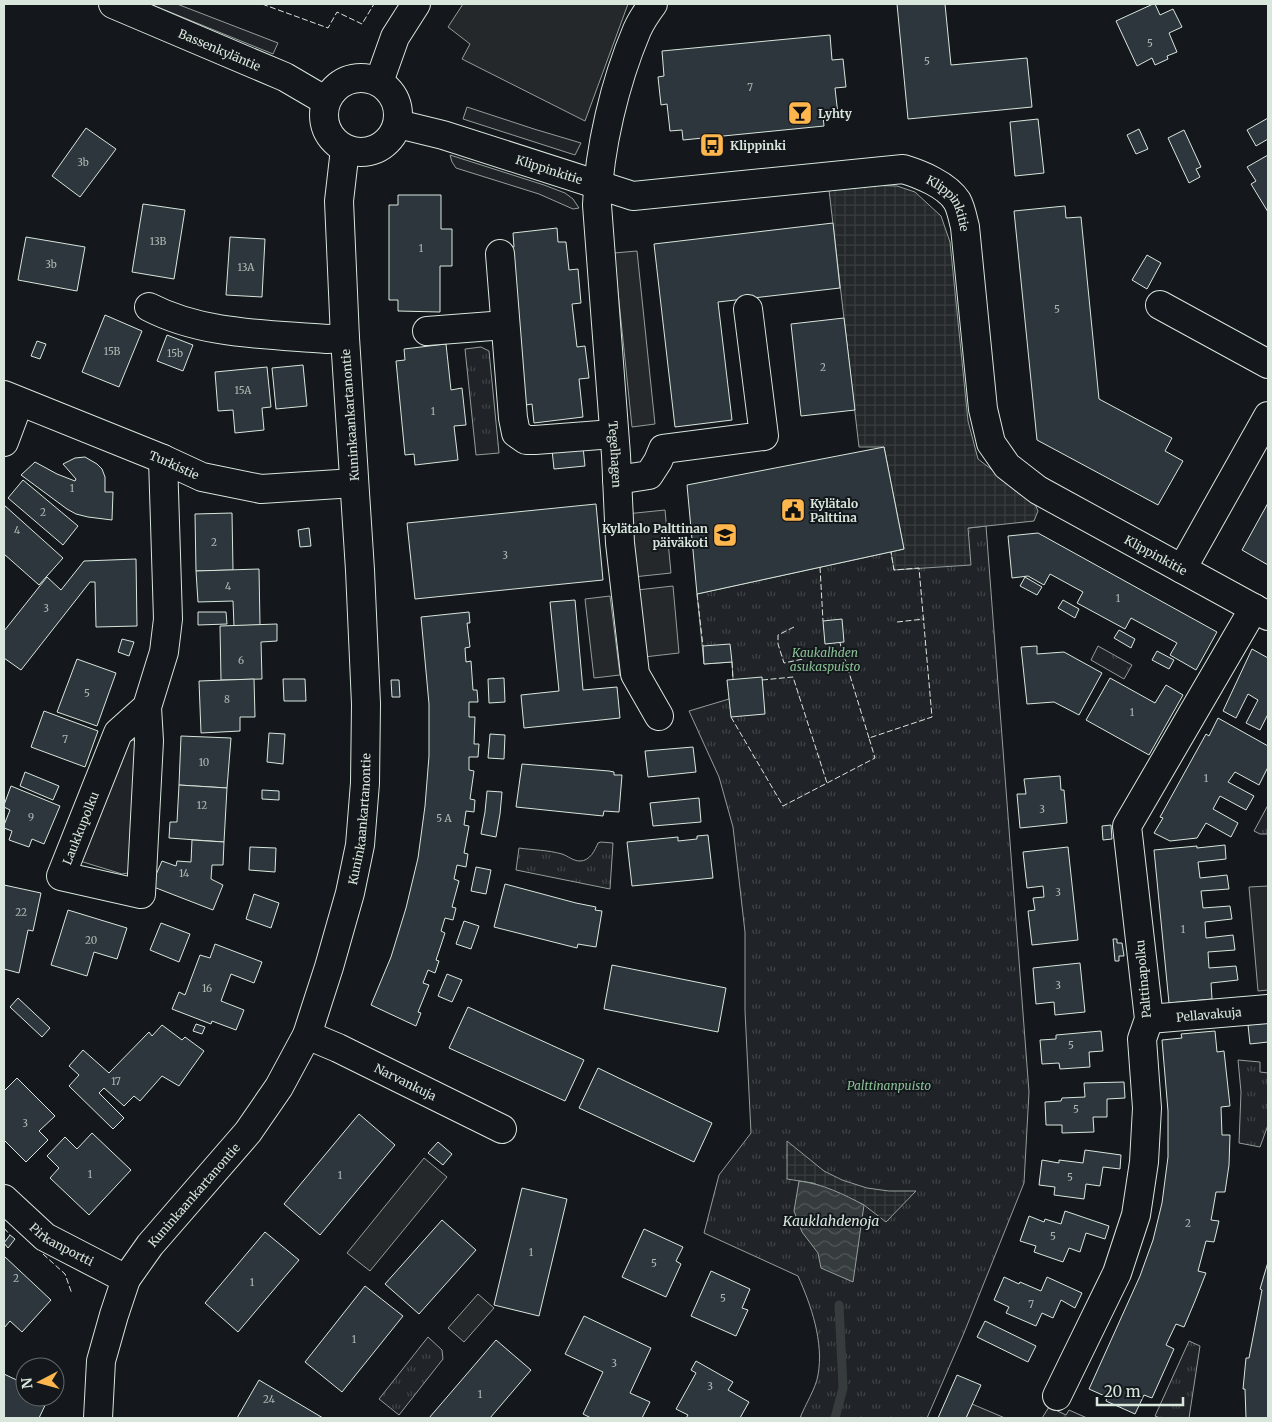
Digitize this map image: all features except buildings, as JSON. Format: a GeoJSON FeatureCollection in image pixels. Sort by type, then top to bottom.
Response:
{"type":"FeatureCollection","features":[{"type":"Feature","properties":{"kind":"street","name":"Bassenkyläntie"},"geometry":{"type":"LineString","coordinates":[[112,4],[286,77],[326,101]]}},
{"type":"Feature","properties":{"kind":"street"},"geometry":{"type":"LineString","coordinates":[[379,82],[395,37],[416,4]]}},
{"type":"Feature","properties":{"kind":"street","name":"Tegelhagen"},"geometry":{"type":"LineString","coordinates":[[652,4],[637,29],[614,95],[598,186],[599,234],[620,543],[635,674],[659,716]]}},
{"type":"Feature","properties":{"kind":"street"},"geometry":{"type":"LineString","coordinates":[[353,78],[366,78],[379,82],[395,98],[398,124],[392,136],[383,146],[371,152],[357,153],[344,149],[331,138],[325,126],[323,114],[326,101],[331,92],[341,83],[353,78]]}},
{"type":"Feature","properties":{"kind":"street","name":"Klippinkitie"},"geometry":{"type":"LineString","coordinates":[[398,124],[442,135],[633,196],[903,169],[923,175],[957,201],[965,227],[984,409],[991,443],[1007,466],[1038,490],[1261,612]]}},
{"type":"Feature","properties":{"kind":"street","name":"Kuninkaankartanontie"},"geometry":{"type":"LineString","coordinates":[[98,1418],[101,1361],[126,1280],[150,1245],[248,1132],[279,1087],[307,1035],[350,892],[360,844],[365,782],[366,704],[339,201],[344,149]]}},
{"type":"Feature","properties":{"kind":"street"},"geometry":{"type":"LineString","coordinates":[[500,254],[513,418],[516,433],[526,440],[613,434]]}},
{"type":"Feature","properties":{"kind":"street"},"geometry":{"type":"LineString","coordinates":[[1160,305],[1268,364]]}},
{"type":"Feature","properties":{"kind":"street"},"geometry":{"type":"LineString","coordinates":[[149,308],[169,318],[206,328],[327,339],[345,338]]}},
{"type":"Feature","properties":{"kind":"street"},"geometry":{"type":"LineString","coordinates":[[617,480],[649,475],[663,449],[764,436],[748,309]]}},
{"type":"Feature","properties":{"kind":"street"},"geometry":{"type":"LineString","coordinates":[[427,331],[505,325]]}},
{"type":"Feature","properties":{"kind":"street"},"geometry":{"type":"LineString","coordinates":[[4,442],[11,398]]}},
{"type":"Feature","properties":{"kind":"street","name":"Turkistie"},"geometry":{"type":"LineString","coordinates":[[11,398],[163,459],[202,477],[261,489],[354,483]]}},
{"type":"Feature","properties":{"kind":"street"},"geometry":{"type":"LineString","coordinates":[[1182,569],[1268,416]]}},
{"type":"Feature","properties":{"kind":"street","name":"Laukkupolku"},"geometry":{"type":"LineString","coordinates":[[147,707],[118,733],[61,876],[141,894],[149,741],[147,707],[164,652],[168,619],[163,459]]}},
{"type":"Feature","properties":{"kind":"street","name":"Palttinapolku"},"geometry":{"type":"LineString","coordinates":[[1057,1396],[1117,1273],[1136,1214],[1144,1162],[1147,1108],[1142,1039],[1149,1019],[1127,826],[1261,612]]}},
{"type":"Feature","properties":{"kind":"street","name":"Pellavakuja"},"geometry":{"type":"LineString","coordinates":[[1149,1019],[1268,1009]]}},
{"type":"Feature","properties":{"kind":"street","name":"Narvankuja"},"geometry":{"type":"LineString","coordinates":[[307,1035],[338,1048],[502,1129]]}},
{"type":"Feature","properties":{"kind":"street","name":"Pirkanportti"},"geometry":{"type":"LineString","coordinates":[[4,1199],[45,1237],[126,1280]]}},
{"type":"Feature","properties":{"kind":"green space"},"geometry":{"type":"Polygon","coordinates":[[[150,4],[177,4],[278,43],[273,54],[150,4]]]}},
{"type":"Feature","properties":{"kind":"green space"},"geometry":{"type":"Polygon","coordinates":[[[467,107],[581,143],[575,155],[463,119],[467,107]]]}},
{"type":"Feature","properties":{"kind":"green space"},"geometry":{"type":"Polygon","coordinates":[[[450,155],[565,193],[573,199],[579,208],[573,209],[539,194],[456,168],[450,155]]]}},
{"type":"Feature","properties":{"kind":"green space"},"geometry":{"type":"Polygon","coordinates":[[[481,347],[489,351],[499,453],[476,455],[465,349],[481,347]]]}},
{"type":"Feature","properties":{"kind":"green space","name":"Palttinanpuisto"},"geometry":{"type":"Polygon","coordinates":[[[986,526],[1029,1092],[1024,1183],[964,1333],[927,1418],[800,1418],[817,1380],[819,1350],[812,1311],[798,1276],[704,1233],[719,1175],[751,1133],[745,1011],[745,932],[733,827],[719,777],[689,711],[729,699],[733,679],[732,662],[704,664],[697,594],[904,549],[902,536],[986,526]]]}},
{"type":"Feature","properties":{"kind":"green space"},"geometry":{"type":"Polygon","coordinates":[[[1098,646],[1132,665],[1124,679],[1091,660],[1098,646]]]}},
{"type":"Feature","properties":{"kind":"green space"},"geometry":{"type":"Polygon","coordinates":[[[134,740],[139,747],[131,867],[128,873],[122,874],[80,861],[125,742],[134,740]]]}},
{"type":"Feature","properties":{"kind":"green space"},"geometry":{"type":"Polygon","coordinates":[[[1268,805],[1268,834],[1260,834],[1254,831],[1268,805]]]}},
{"type":"Feature","properties":{"kind":"green space"},"geometry":{"type":"Polygon","coordinates":[[[598,843],[613,843],[610,889],[516,870],[519,848],[557,853],[575,860],[584,861],[594,852],[598,843]]]}},
{"type":"Feature","properties":{"kind":"green space"},"geometry":{"type":"Polygon","coordinates":[[[1238,1060],[1260,1062],[1260,1072],[1268,1073],[1268,1125],[1260,1147],[1239,1143],[1241,1092],[1238,1060]]]}},
{"type":"Feature","properties":{"kind":"green space"},"geometry":{"type":"Polygon","coordinates":[[[428,1337],[442,1350],[443,1359],[399,1415],[379,1399],[428,1337]]]}},
{"type":"Feature","properties":{"kind":"green space"},"geometry":{"type":"Polygon","coordinates":[[[1189,1341],[1200,1346],[1189,1418],[1160,1418],[1155,1416],[1189,1341]]]}},
{"type":"Feature","properties":{"kind":"green space"},"geometry":{"type":"Polygon","coordinates":[[[1049,1407],[1066,1415],[1069,1410],[1087,1418],[1042,1418],[1049,1407]]]}},
{"type":"Feature","properties":{"kind":"shaded area"},"geometry":{"type":"Polygon","coordinates":[[[463,4],[628,4],[585,121],[462,59],[470,44],[448,27],[463,4]]]}},
{"type":"Feature","properties":{"kind":"shaded area"},"geometry":{"type":"Polygon","coordinates":[[[861,185],[897,186],[915,192],[941,216],[950,242],[968,421],[978,459],[1034,502],[1038,511],[1034,521],[968,528],[971,565],[894,570],[891,552],[904,549],[884,447],[859,447],[829,190],[861,185]]]}},
{"type":"Feature","properties":{"kind":"shaded area"},"geometry":{"type":"Polygon","coordinates":[[[637,251],[655,424],[632,427],[614,253],[637,251]]]}},
{"type":"Feature","properties":{"kind":"shaded area"},"geometry":{"type":"Polygon","coordinates":[[[665,510],[671,573],[633,577],[626,514],[665,510]]]}},
{"type":"Feature","properties":{"kind":"shaded area"},"geometry":{"type":"Polygon","coordinates":[[[673,586],[679,653],[644,657],[637,590],[673,586]]]}},
{"type":"Feature","properties":{"kind":"shaded area"},"geometry":{"type":"Polygon","coordinates":[[[610,596],[620,675],[594,678],[585,599],[610,596]]]}},
{"type":"Feature","properties":{"kind":"shaded area"},"geometry":{"type":"Polygon","coordinates":[[[1268,886],[1268,990],[1258,991],[1249,887],[1268,886]]]}},
{"type":"Feature","properties":{"kind":"shaded area"},"geometry":{"type":"Polygon","coordinates":[[[787,1141],[824,1171],[842,1180],[867,1188],[889,1191],[916,1191],[886,1222],[864,1205],[813,1183],[787,1179],[787,1141]]]}},
{"type":"Feature","properties":{"kind":"shaded area"},"geometry":{"type":"Polygon","coordinates":[[[424,1158],[447,1177],[370,1271],[347,1253],[424,1158]]]}},
{"type":"Feature","properties":{"kind":"shaded area"},"geometry":{"type":"Polygon","coordinates":[[[478,1294],[494,1308],[464,1342],[448,1328],[478,1294]]]}},
{"type":"Feature","properties":{"kind":"shaded area"},"geometry":{"type":"Polygon","coordinates":[[[972,1404],[1005,1418],[966,1418],[972,1404]]]}},
{"type":"Feature","properties":{"kind":"water","name":"Kauklahdenoja"},"geometry":{"type":"Polygon","coordinates":[[[799,1181],[825,1187],[864,1205],[853,1282],[821,1268],[818,1253],[802,1232],[794,1211],[799,1181]]]}},
{"type":"Feature","properties":{"kind":"waterway","name":"Kauklahdenoja"},"geometry":{"type":"LineString","coordinates":[[835,1418],[843,1388],[839,1305]]}},
{"type":"Feature","properties":{"kind":"fence"},"geometry":{"type":"LineString","coordinates":[[262,4],[328,28],[337,12],[362,24],[374,4]]}},
{"type":"Feature","properties":{"kind":"fence"},"geometry":{"type":"LineString","coordinates":[[731,717],[783,806],[875,758],[869,738],[932,717],[919,568],[894,570],[891,552]]}},
{"type":"Feature","properties":{"kind":"fence"},"geometry":{"type":"LineString","coordinates":[[820,567],[823,621]]}},
{"type":"Feature","properties":{"kind":"fence"},"geometry":{"type":"LineString","coordinates":[[697,594],[703,646]]}},
{"type":"Feature","properties":{"kind":"fence"},"geometry":{"type":"LineString","coordinates":[[897,622],[924,619]]}},
{"type":"Feature","properties":{"kind":"fence"},"geometry":{"type":"LineString","coordinates":[[794,627],[778,635],[778,644],[784,663],[803,659]]}},
{"type":"Feature","properties":{"kind":"fence"},"geometry":{"type":"LineString","coordinates":[[840,643],[869,738]]}},
{"type":"Feature","properties":{"kind":"fence"},"geometry":{"type":"LineString","coordinates":[[732,662],[733,680]]}},
{"type":"Feature","properties":{"kind":"fence"},"geometry":{"type":"LineString","coordinates":[[762,680],[793,677],[827,783]]}},
{"type":"Feature","properties":{"kind":"fence"},"geometry":{"type":"LineString","coordinates":[[4,1228],[10,1235]]}},
{"type":"Feature","properties":{"kind":"fence"},"geometry":{"type":"LineString","coordinates":[[43,1254],[65,1274],[72,1294]]}},
{"type":"Feature","properties":{"kind":"place","name":"Lyhty"},"geometry":{"type":"Point","coordinates":[800,113]}},
{"type":"Feature","properties":{"kind":"place","name":"Klippinki"},"geometry":{"type":"Point","coordinates":[712,145]}},
{"type":"Feature","properties":{"kind":"place","name":"Kylätalo Palttina"},"geometry":{"type":"Point","coordinates":[793,510]}},
{"type":"Feature","properties":{"kind":"place","name":"Kylätalo Palttinan päiväkoti"},"geometry":{"type":"Point","coordinates":[725,535]}},
{"type":"Feature","properties":{"kind":"park label","name":"Kaukalhden asukaspuisto"},"geometry":{"type":"Point","coordinates":[825,659]}}]}
